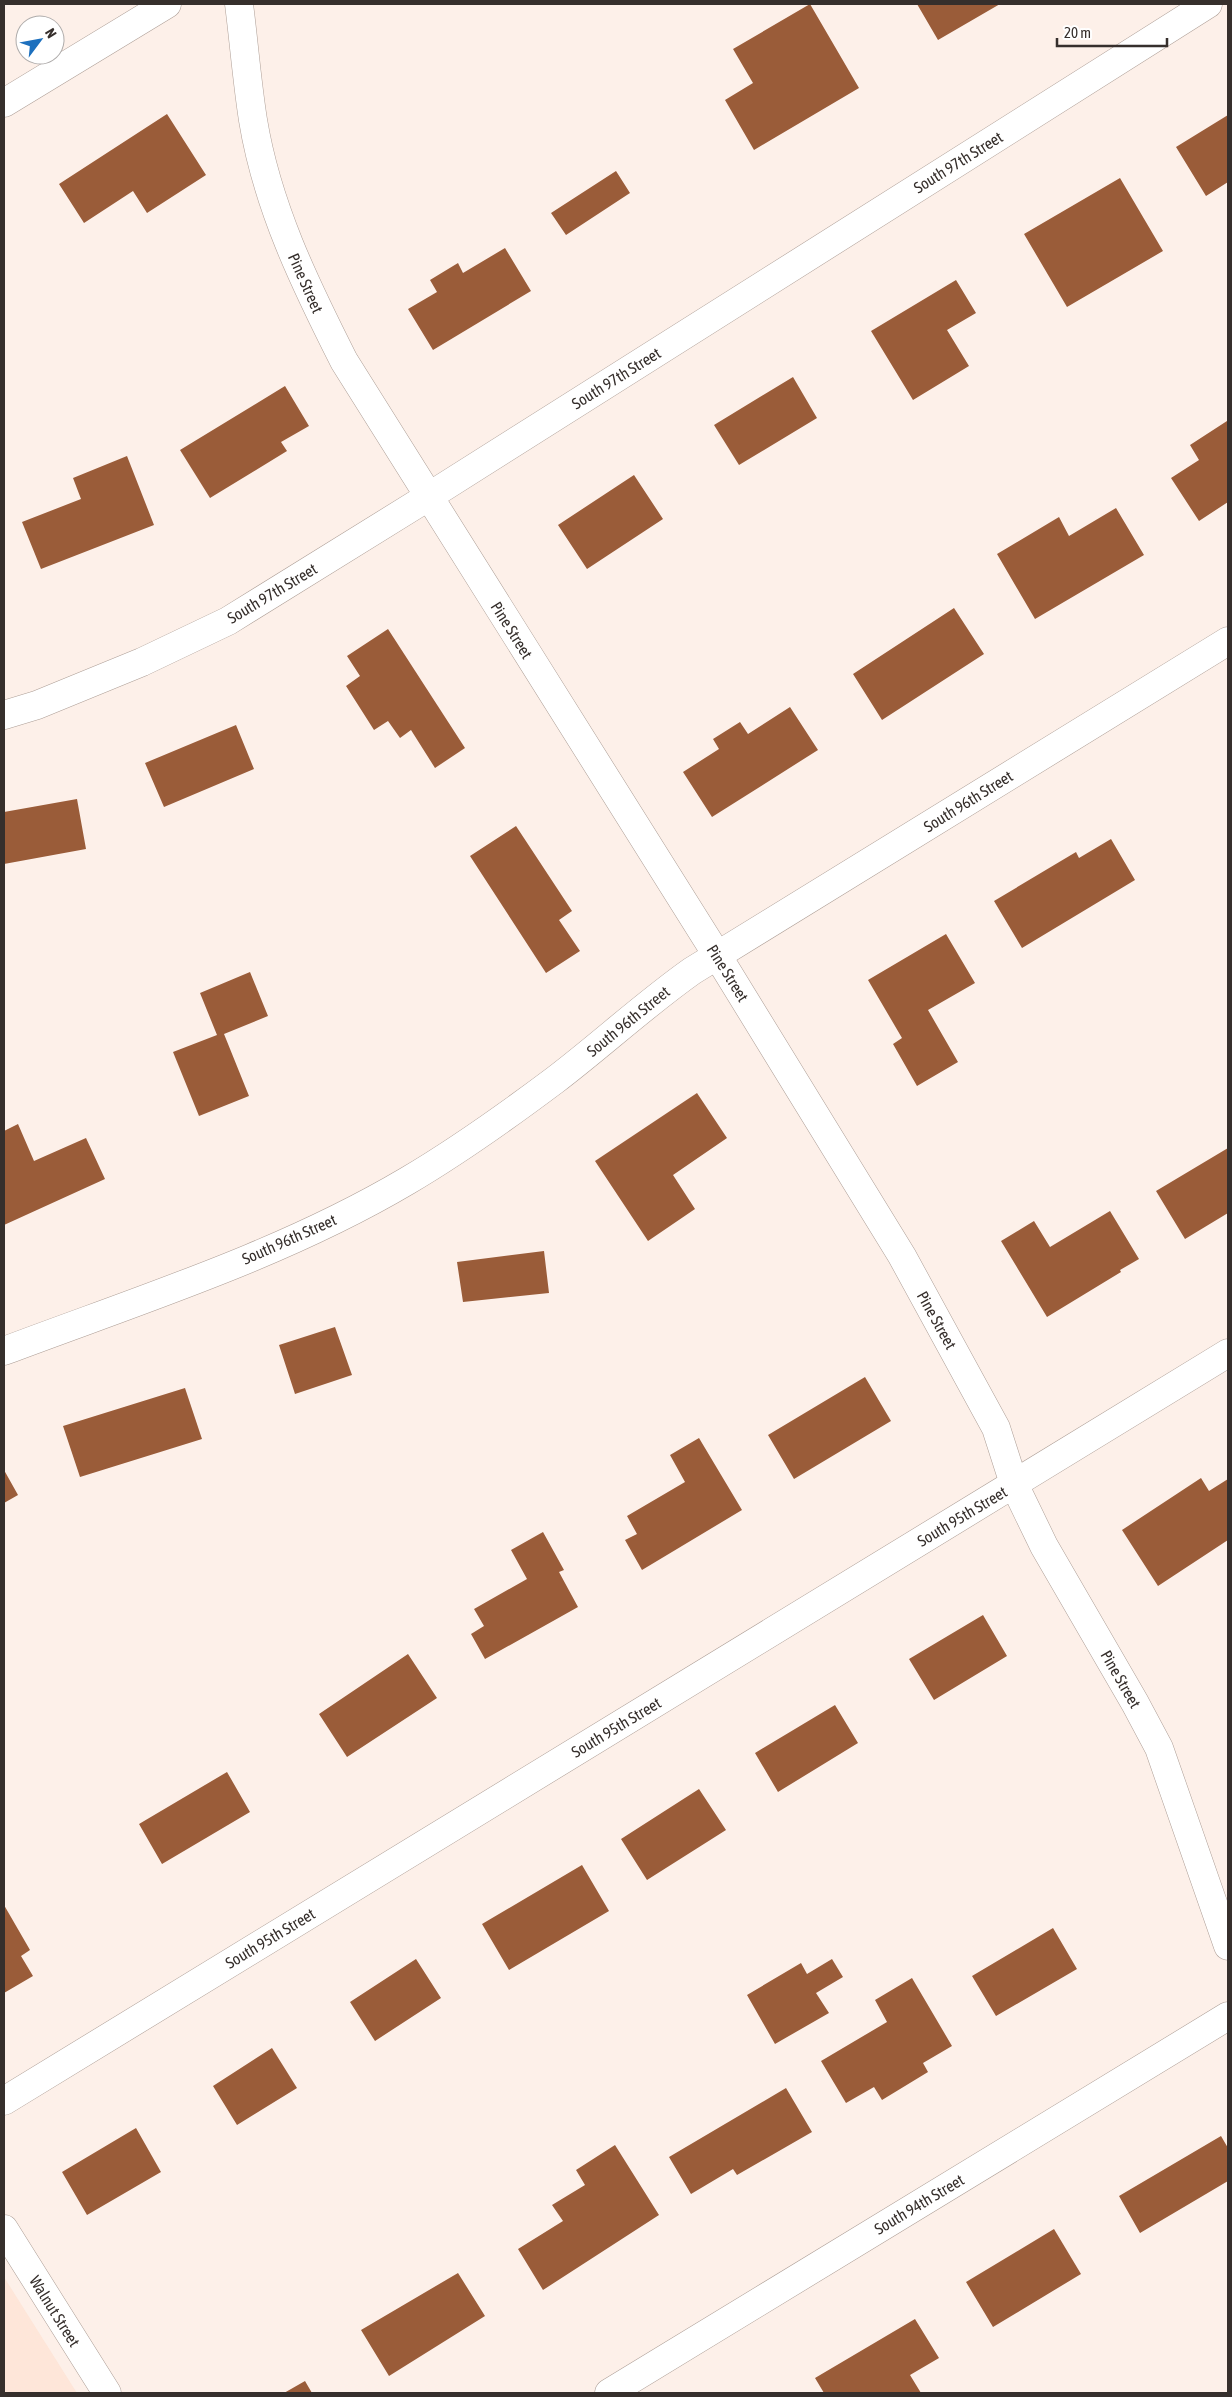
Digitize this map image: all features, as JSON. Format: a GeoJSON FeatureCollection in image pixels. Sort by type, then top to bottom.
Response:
{"type":"FeatureCollection","features":[{"type":"Feature","properties":{"kind":"street"},"geometry":{"type":"LineString","coordinates":[[4,103],[167,4]]}},
{"type":"Feature","properties":{"kind":"street","name":"Pine Street"},"geometry":{"type":"LineString","coordinates":[[239,4],[253,121],[266,177],[284,232],[308,292],[344,361],[717,955],[902,1256],[996,1428],[1014,1484],[1044,1546],[1159,1748],[1228,1946]]}},
{"type":"Feature","properties":{"kind":"street","name":"South 97th Street"},"geometry":{"type":"LineString","coordinates":[[4,715],[37,705],[142,662],[228,621],[428,497],[1208,4]]}},
{"type":"Feature","properties":{"kind":"street","name":"South 96th Street"},"geometry":{"type":"LineString","coordinates":[[4,1351],[202,1276],[294,1238],[322,1226],[406,1182],[483,1133],[556,1079],[653,999],[717,955],[1228,641]]}},
{"type":"Feature","properties":{"kind":"street","name":"South 95th Street"},"geometry":{"type":"LineString","coordinates":[[4,2101],[1228,1353]]}},
{"type":"Feature","properties":{"kind":"street","name":"South 94th Street"},"geometry":{"type":"LineString","coordinates":[[609,2393],[1228,2016]]}},
{"type":"Feature","properties":{"kind":"street","name":"Walnut Street"},"geometry":{"type":"LineString","coordinates":[[4,2229],[107,2393]]}},
{"type":"Feature","properties":{"kind":"shaded area"},"geometry":{"type":"Polygon","coordinates":[[[4,2277],[77,2393],[4,2393],[4,2277]]]}},
{"type":"Feature","properties":{"kind":"building"},"geometry":{"type":"Polygon","coordinates":[[[810,4],[859,88],[754,150],[725,100],[753,83],[733,49],[810,4]]]}},
{"type":"Feature","properties":{"kind":"building"},"geometry":{"type":"Polygon","coordinates":[[[917,4],[1000,4],[938,40],[917,4]]]}},
{"type":"Feature","properties":{"kind":"building"},"geometry":{"type":"Polygon","coordinates":[[[167,114],[206,175],[147,213],[133,191],[84,223],[59,184],[167,114]]]}},
{"type":"Feature","properties":{"kind":"building"},"geometry":{"type":"Polygon","coordinates":[[[1228,115],[1228,182],[1206,196],[1176,147],[1228,115]]]}},
{"type":"Feature","properties":{"kind":"building"},"geometry":{"type":"Polygon","coordinates":[[[616,171],[630,193],[566,235],[551,213],[616,171]]]}},
{"type":"Feature","properties":{"kind":"building"},"geometry":{"type":"Polygon","coordinates":[[[1120,178],[1163,251],[1067,307],[1024,234],[1120,178]]]}},
{"type":"Feature","properties":{"kind":"building"},"geometry":{"type":"Polygon","coordinates":[[[505,248],[531,291],[433,350],[408,309],[437,292],[430,280],[458,263],[463,273],[505,248]]]}},
{"type":"Feature","properties":{"kind":"building"},"geometry":{"type":"Polygon","coordinates":[[[956,280],[976,313],[947,330],[969,366],[913,400],[871,331],[956,280]]]}},
{"type":"Feature","properties":{"kind":"building"},"geometry":{"type":"Polygon","coordinates":[[[793,377],[817,418],[739,465],[714,425],[793,377]]]}},
{"type":"Feature","properties":{"kind":"building"},"geometry":{"type":"Polygon","coordinates":[[[285,386],[309,426],[281,442],[287,451],[210,498],[180,450],[285,386]]]}},
{"type":"Feature","properties":{"kind":"building"},"geometry":{"type":"Polygon","coordinates":[[[1227,421],[1228,502],[1199,521],[1171,478],[1199,460],[1190,445],[1227,421]]]}},
{"type":"Feature","properties":{"kind":"building"},"geometry":{"type":"Polygon","coordinates":[[[127,456],[154,525],[41,569],[22,522],[81,499],[73,478],[127,456]]]}},
{"type":"Feature","properties":{"kind":"building"},"geometry":{"type":"Polygon","coordinates":[[[634,475],[663,519],[587,569],[558,525],[634,475]]]}},
{"type":"Feature","properties":{"kind":"building"},"geometry":{"type":"Polygon","coordinates":[[[1116,508],[1144,555],[1035,619],[997,554],[1059,517],[1069,536],[1116,508]]]}},
{"type":"Feature","properties":{"kind":"building"},"geometry":{"type":"Polygon","coordinates":[[[954,608],[984,654],[882,720],[853,674],[954,608]]]}},
{"type":"Feature","properties":{"kind":"building"},"geometry":{"type":"Polygon","coordinates":[[[388,629],[465,748],[435,768],[411,730],[400,738],[388,721],[374,730],[346,686],[360,676],[347,656],[388,629]]]}},
{"type":"Feature","properties":{"kind":"building"},"geometry":{"type":"Polygon","coordinates":[[[790,707],[818,750],[712,817],[683,772],[719,749],[713,739],[740,722],[748,734],[790,707]]]}},
{"type":"Feature","properties":{"kind":"building"},"geometry":{"type":"Polygon","coordinates":[[[236,725],[254,769],[164,807],[145,763],[236,725]]]}},
{"type":"Feature","properties":{"kind":"building"},"geometry":{"type":"Polygon","coordinates":[[[77,799],[86,849],[4,864],[4,812],[77,799]]]}},
{"type":"Feature","properties":{"kind":"building"},"geometry":{"type":"Polygon","coordinates":[[[516,826],[572,911],[559,920],[580,951],[546,973],[470,856],[516,826]]]}},
{"type":"Feature","properties":{"kind":"building"},"geometry":{"type":"Polygon","coordinates":[[[1111,839],[1135,880],[1022,948],[994,901],[1076,852],[1079,858],[1111,839]]]}},
{"type":"Feature","properties":{"kind":"building"},"geometry":{"type":"Polygon","coordinates":[[[946,934],[975,983],[928,1010],[958,1062],[917,1086],[893,1044],[902,1038],[868,980],[946,934]]]}},
{"type":"Feature","properties":{"kind":"building"},"geometry":{"type":"Polygon","coordinates":[[[250,972],[268,1016],[224,1034],[249,1096],[199,1116],[173,1052],[217,1035],[200,993],[250,972]]]}},
{"type":"Feature","properties":{"kind":"building"},"geometry":{"type":"Polygon","coordinates":[[[697,1093],[727,1138],[673,1175],[695,1209],[648,1241],[595,1161],[697,1093]]]}},
{"type":"Feature","properties":{"kind":"building"},"geometry":{"type":"Polygon","coordinates":[[[18,1124],[34,1161],[86,1138],[105,1179],[4,1225],[4,1131],[18,1124]]]}},
{"type":"Feature","properties":{"kind":"building"},"geometry":{"type":"Polygon","coordinates":[[[1228,1148],[1228,1213],[1185,1239],[1156,1191],[1228,1148]]]}},
{"type":"Feature","properties":{"kind":"building"},"geometry":{"type":"Polygon","coordinates":[[[1110,1211],[1139,1259],[1047,1317],[1001,1241],[1034,1221],[1050,1247],[1110,1211]]]}},
{"type":"Feature","properties":{"kind":"building"},"geometry":{"type":"Polygon","coordinates":[[[544,1251],[549,1293],[463,1302],[457,1262],[544,1251]]]}},
{"type":"Feature","properties":{"kind":"building"},"geometry":{"type":"Polygon","coordinates":[[[335,1327],[352,1375],[295,1394],[279,1345],[335,1327]]]}},
{"type":"Feature","properties":{"kind":"building"},"geometry":{"type":"Polygon","coordinates":[[[865,1377],[891,1421],[794,1479],[768,1435],[865,1377]]]}},
{"type":"Feature","properties":{"kind":"building"},"geometry":{"type":"Polygon","coordinates":[[[185,1388],[202,1439],[80,1477],[63,1426],[185,1388]]]}},
{"type":"Feature","properties":{"kind":"building"},"geometry":{"type":"Polygon","coordinates":[[[699,1438],[742,1510],[642,1570],[625,1540],[637,1534],[627,1516],[685,1482],[670,1455],[699,1438]]]}},
{"type":"Feature","properties":{"kind":"building"},"geometry":{"type":"Polygon","coordinates":[[[4,1470],[18,1495],[4,1503],[4,1470]]]}},
{"type":"Feature","properties":{"kind":"building"},"geometry":{"type":"Polygon","coordinates":[[[1201,1478],[1209,1491],[1228,1479],[1228,1540],[1158,1586],[1122,1530],[1201,1478]]]}},
{"type":"Feature","properties":{"kind":"building"},"geometry":{"type":"Polygon","coordinates":[[[543,1532],[564,1570],[559,1572],[578,1607],[485,1659],[471,1634],[484,1626],[474,1609],[527,1579],[511,1550],[543,1532]]]}},
{"type":"Feature","properties":{"kind":"building"},"geometry":{"type":"Polygon","coordinates":[[[983,1615],[1007,1656],[934,1700],[909,1659],[983,1615]]]}},
{"type":"Feature","properties":{"kind":"building"},"geometry":{"type":"Polygon","coordinates":[[[408,1654],[437,1698],[347,1757],[319,1714],[408,1654]]]}},
{"type":"Feature","properties":{"kind":"building"},"geometry":{"type":"Polygon","coordinates":[[[835,1705],[858,1743],[778,1792],[755,1753],[835,1705]]]}},
{"type":"Feature","properties":{"kind":"building"},"geometry":{"type":"Polygon","coordinates":[[[227,1772],[250,1812],[162,1864],[139,1824],[227,1772]]]}},
{"type":"Feature","properties":{"kind":"building"},"geometry":{"type":"Polygon","coordinates":[[[699,1789],[726,1830],[647,1880],[621,1839],[699,1789]]]}},
{"type":"Feature","properties":{"kind":"building"},"geometry":{"type":"Polygon","coordinates":[[[582,1865],[609,1911],[509,1970],[482,1924],[582,1865]]]}},
{"type":"Feature","properties":{"kind":"building"},"geometry":{"type":"Polygon","coordinates":[[[4,1905],[30,1950],[21,1956],[33,1976],[4,1993],[4,1905]]]}},
{"type":"Feature","properties":{"kind":"building"},"geometry":{"type":"Polygon","coordinates":[[[1053,1928],[1077,1969],[996,2016],[972,1976],[1053,1928]]]}},
{"type":"Feature","properties":{"kind":"building"},"geometry":{"type":"Polygon","coordinates":[[[416,1959],[441,1998],[375,2041],[350,2002],[416,1959]]]}},
{"type":"Feature","properties":{"kind":"building"},"geometry":{"type":"Polygon","coordinates":[[[832,1959],[843,1977],[816,1993],[829,2013],[775,2044],[747,1995],[801,1963],[807,1974],[832,1959]]]}},
{"type":"Feature","properties":{"kind":"building"},"geometry":{"type":"Polygon","coordinates":[[[912,1978],[952,2046],[923,2063],[928,2072],[882,2100],[874,2087],[846,2103],[821,2061],[887,2022],[875,2000],[912,1978]]]}},
{"type":"Feature","properties":{"kind":"building"},"geometry":{"type":"Polygon","coordinates":[[[272,2048],[297,2088],[237,2125],[213,2086],[272,2048]]]}},
{"type":"Feature","properties":{"kind":"building"},"geometry":{"type":"Polygon","coordinates":[[[786,2088],[812,2132],[737,2175],[733,2169],[691,2194],[669,2157],[786,2088]]]}},
{"type":"Feature","properties":{"kind":"building"},"geometry":{"type":"Polygon","coordinates":[[[136,2128],[161,2172],[87,2215],[62,2172],[136,2128]]]}},
{"type":"Feature","properties":{"kind":"building"},"geometry":{"type":"Polygon","coordinates":[[[1221,2136],[1228,2148],[1228,2181],[1140,2233],[1119,2196],[1221,2136]]]}},
{"type":"Feature","properties":{"kind":"building"},"geometry":{"type":"Polygon","coordinates":[[[615,2145],[659,2215],[543,2290],[518,2249],[563,2221],[552,2205],[585,2185],[576,2170],[615,2145]]]}},
{"type":"Feature","properties":{"kind":"building"},"geometry":{"type":"Polygon","coordinates":[[[1054,2229],[1081,2274],[993,2327],[966,2282],[1054,2229]]]}},
{"type":"Feature","properties":{"kind":"building"},"geometry":{"type":"Polygon","coordinates":[[[458,2273],[485,2316],[389,2376],[361,2330],[458,2273]]]}},
{"type":"Feature","properties":{"kind":"building"},"geometry":{"type":"Polygon","coordinates":[[[915,2319],[939,2358],[910,2375],[921,2393],[824,2393],[815,2378],[915,2319]]]}},
{"type":"Feature","properties":{"kind":"building"},"geometry":{"type":"Polygon","coordinates":[[[305,2381],[312,2393],[284,2393],[305,2381]]]}}]}
